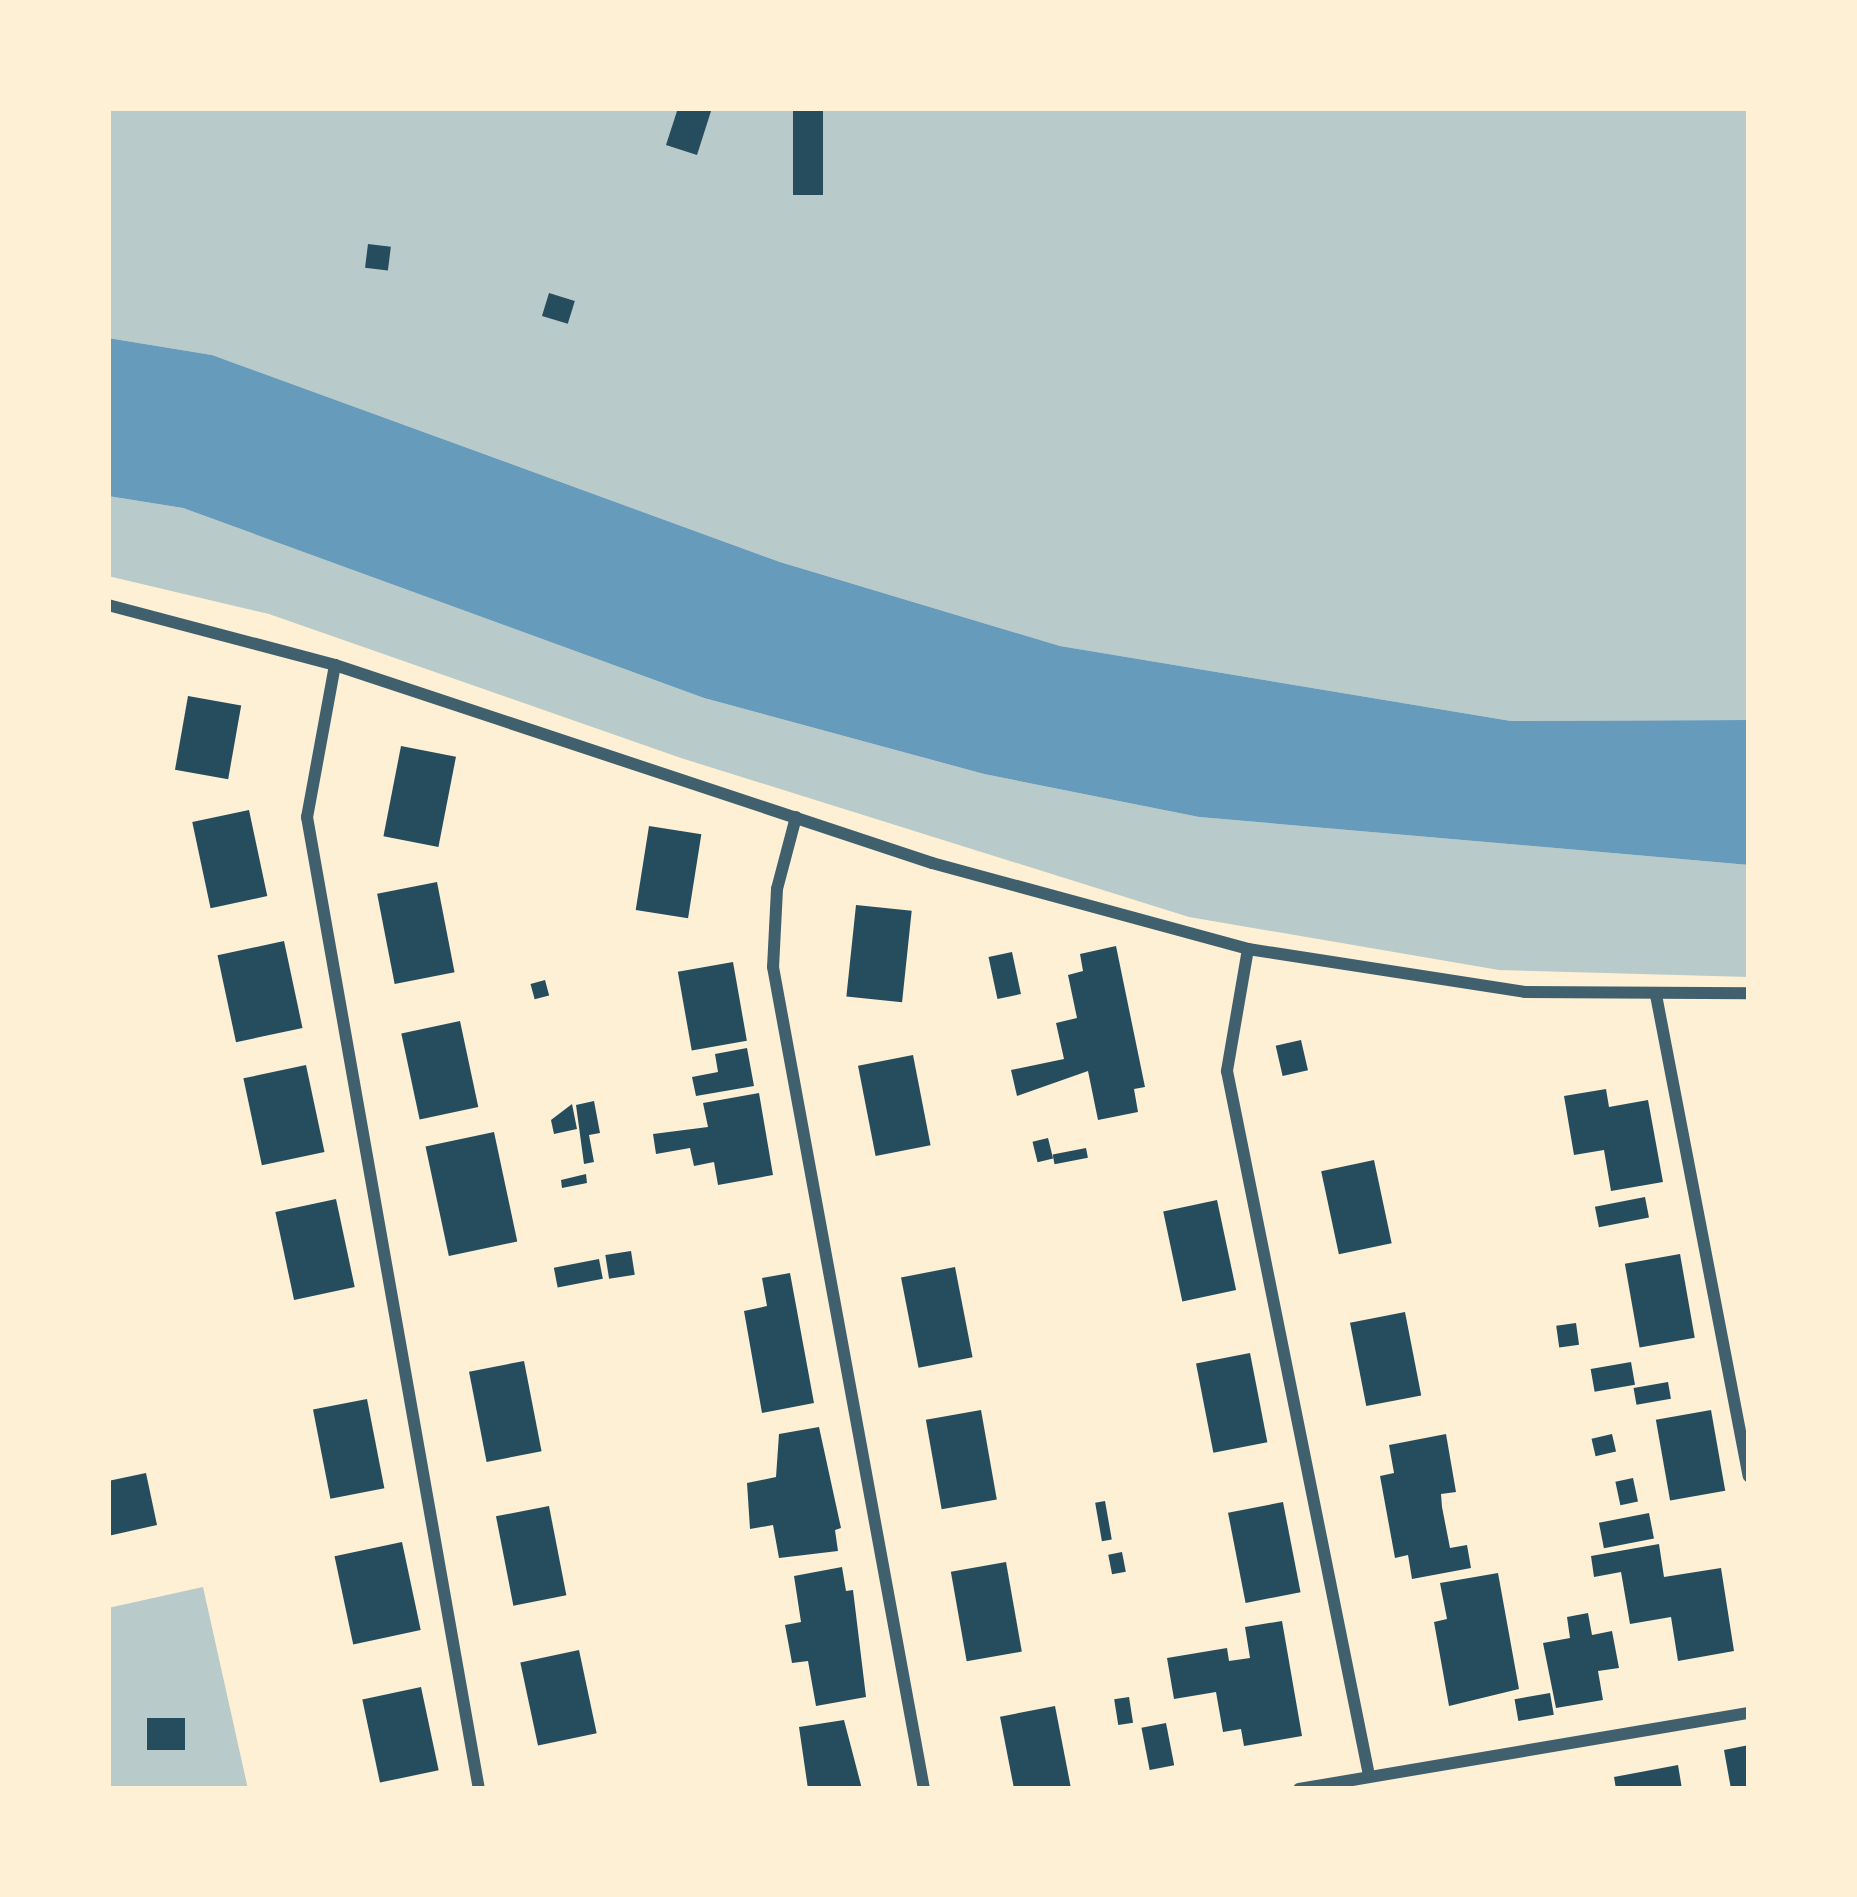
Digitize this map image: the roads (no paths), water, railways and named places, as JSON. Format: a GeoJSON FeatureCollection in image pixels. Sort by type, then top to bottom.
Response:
{"type":"FeatureCollection","features":[{"type":"Feature","properties":{"kind":"street"},"geometry":{"type":"LineString","coordinates":[[108,605],[335,665],[796,817],[1248,949],[1525,992],[1749,994]]}},
{"type":"Feature","properties":{"kind":"street"},"geometry":{"type":"LineString","coordinates":[[335,665],[308,817],[479,1789]]}},
{"type":"Feature","properties":{"kind":"street"},"geometry":{"type":"LineString","coordinates":[[796,817],[777,889],[773,967],[924,1789]]}},
{"type":"Feature","properties":{"kind":"street"},"geometry":{"type":"LineString","coordinates":[[1248,949],[1227,1071],[1369,1775]]}},
{"type":"Feature","properties":{"kind":"street"},"geometry":{"type":"LineString","coordinates":[[1656,995],[1749,1476]]}},
{"type":"Feature","properties":{"kind":"street"},"geometry":{"type":"LineString","coordinates":[[1299,1789],[1749,1713]]}},
{"type":"Feature","properties":{"kind":"water"},"geometry":{"type":"Polygon","coordinates":[[[108,338],[212,355],[780,562],[1060,646],[1511,721],[1749,720],[1749,865],[1199,817],[984,774],[704,698],[183,508],[108,496],[108,338]]]}}]}
